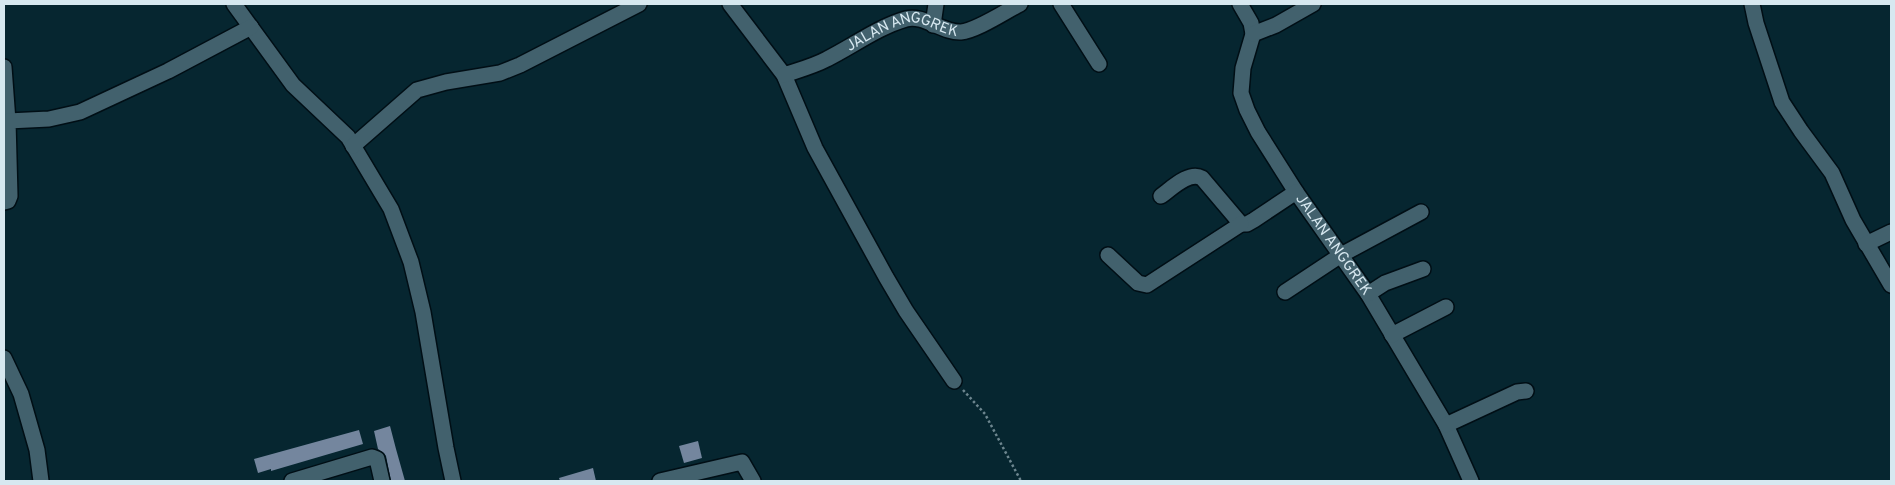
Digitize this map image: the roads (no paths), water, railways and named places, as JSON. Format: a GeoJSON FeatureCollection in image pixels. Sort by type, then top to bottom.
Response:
{"type":"FeatureCollection","features":[{"type":"Feature","properties":{"kind":"street"},"geometry":{"type":"LineString","coordinates":[[234,4],[293,85],[348,137],[391,209],[411,262],[423,312],[453,481]]}},
{"type":"Feature","properties":{"kind":"street"},"geometry":{"type":"LineString","coordinates":[[353,146],[417,90],[446,82],[500,74],[639,4]]}},
{"type":"Feature","properties":{"kind":"street"},"geometry":{"type":"LineString","coordinates":[[730,4],[784,75],[792,98],[815,148],[886,277],[906,311],[954,381]]}},
{"type":"Feature","properties":{"kind":"street"},"geometry":{"type":"LineString","coordinates":[[933,25],[936,4]]}},
{"type":"Feature","properties":{"kind":"street","name":"JALAN ANGGREK"},"geometry":{"type":"LineString","coordinates":[[784,75],[827,59],[893,23],[909,18],[946,30],[963,32],[974,29],[1020,4]]}},
{"type":"Feature","properties":{"kind":"street"},"geometry":{"type":"LineString","coordinates":[[1061,4],[1099,64]]}},
{"type":"Feature","properties":{"kind":"street"},"geometry":{"type":"LineString","coordinates":[[1240,4],[1251,23],[1252,34],[1276,25],[1313,4]]}},
{"type":"Feature","properties":{"kind":"street"},"geometry":{"type":"LineString","coordinates":[[1752,4],[1756,23],[1782,102],[1832,173],[1866,244],[1891,285]]}},
{"type":"Feature","properties":{"kind":"street"},"geometry":{"type":"LineString","coordinates":[[8,121],[49,119],[80,112],[168,71],[250,27]]}},
{"type":"Feature","properties":{"kind":"street","name":"JALAN ANGGREK"},"geometry":{"type":"LineString","coordinates":[[1252,34],[1243,68],[1241,93],[1243,102],[1258,132],[1296,192],[1368,294],[1446,425],[1471,481]]}},
{"type":"Feature","properties":{"kind":"street"},"geometry":{"type":"LineString","coordinates":[[4,67],[10,196],[8,201],[4,202]]}},
{"type":"Feature","properties":{"kind":"street"},"geometry":{"type":"LineString","coordinates":[[1162,196],[1187,178],[1198,176],[1202,178],[1241,224]]}},
{"type":"Feature","properties":{"kind":"street"},"geometry":{"type":"LineString","coordinates":[[1108,254],[1138,283],[1147,285],[1241,224],[1247,224],[1254,220],[1296,192]]}},
{"type":"Feature","properties":{"kind":"street"},"geometry":{"type":"LineString","coordinates":[[1286,292],[1341,255],[1421,212]]}},
{"type":"Feature","properties":{"kind":"street"},"geometry":{"type":"LineString","coordinates":[[1866,244],[1891,232]]}},
{"type":"Feature","properties":{"kind":"street"},"geometry":{"type":"LineString","coordinates":[[1368,294],[1385,283],[1423,269]]}},
{"type":"Feature","properties":{"kind":"street"},"geometry":{"type":"LineString","coordinates":[[1392,335],[1446,307]]}},
{"type":"Feature","properties":{"kind":"street"},"geometry":{"type":"LineString","coordinates":[[4,358],[21,394],[37,450],[42,481]]}},
{"type":"Feature","properties":{"kind":"street"},"geometry":{"type":"LineString","coordinates":[[1446,425],[1511,394],[1526,391]]}},
{"type":"Feature","properties":{"kind":"street"},"geometry":{"type":"LineString","coordinates":[[292,481],[372,457],[377,459],[382,481]]}},
{"type":"Feature","properties":{"kind":"street"},"geometry":{"type":"LineString","coordinates":[[660,481],[742,462],[753,481]]}}]}
